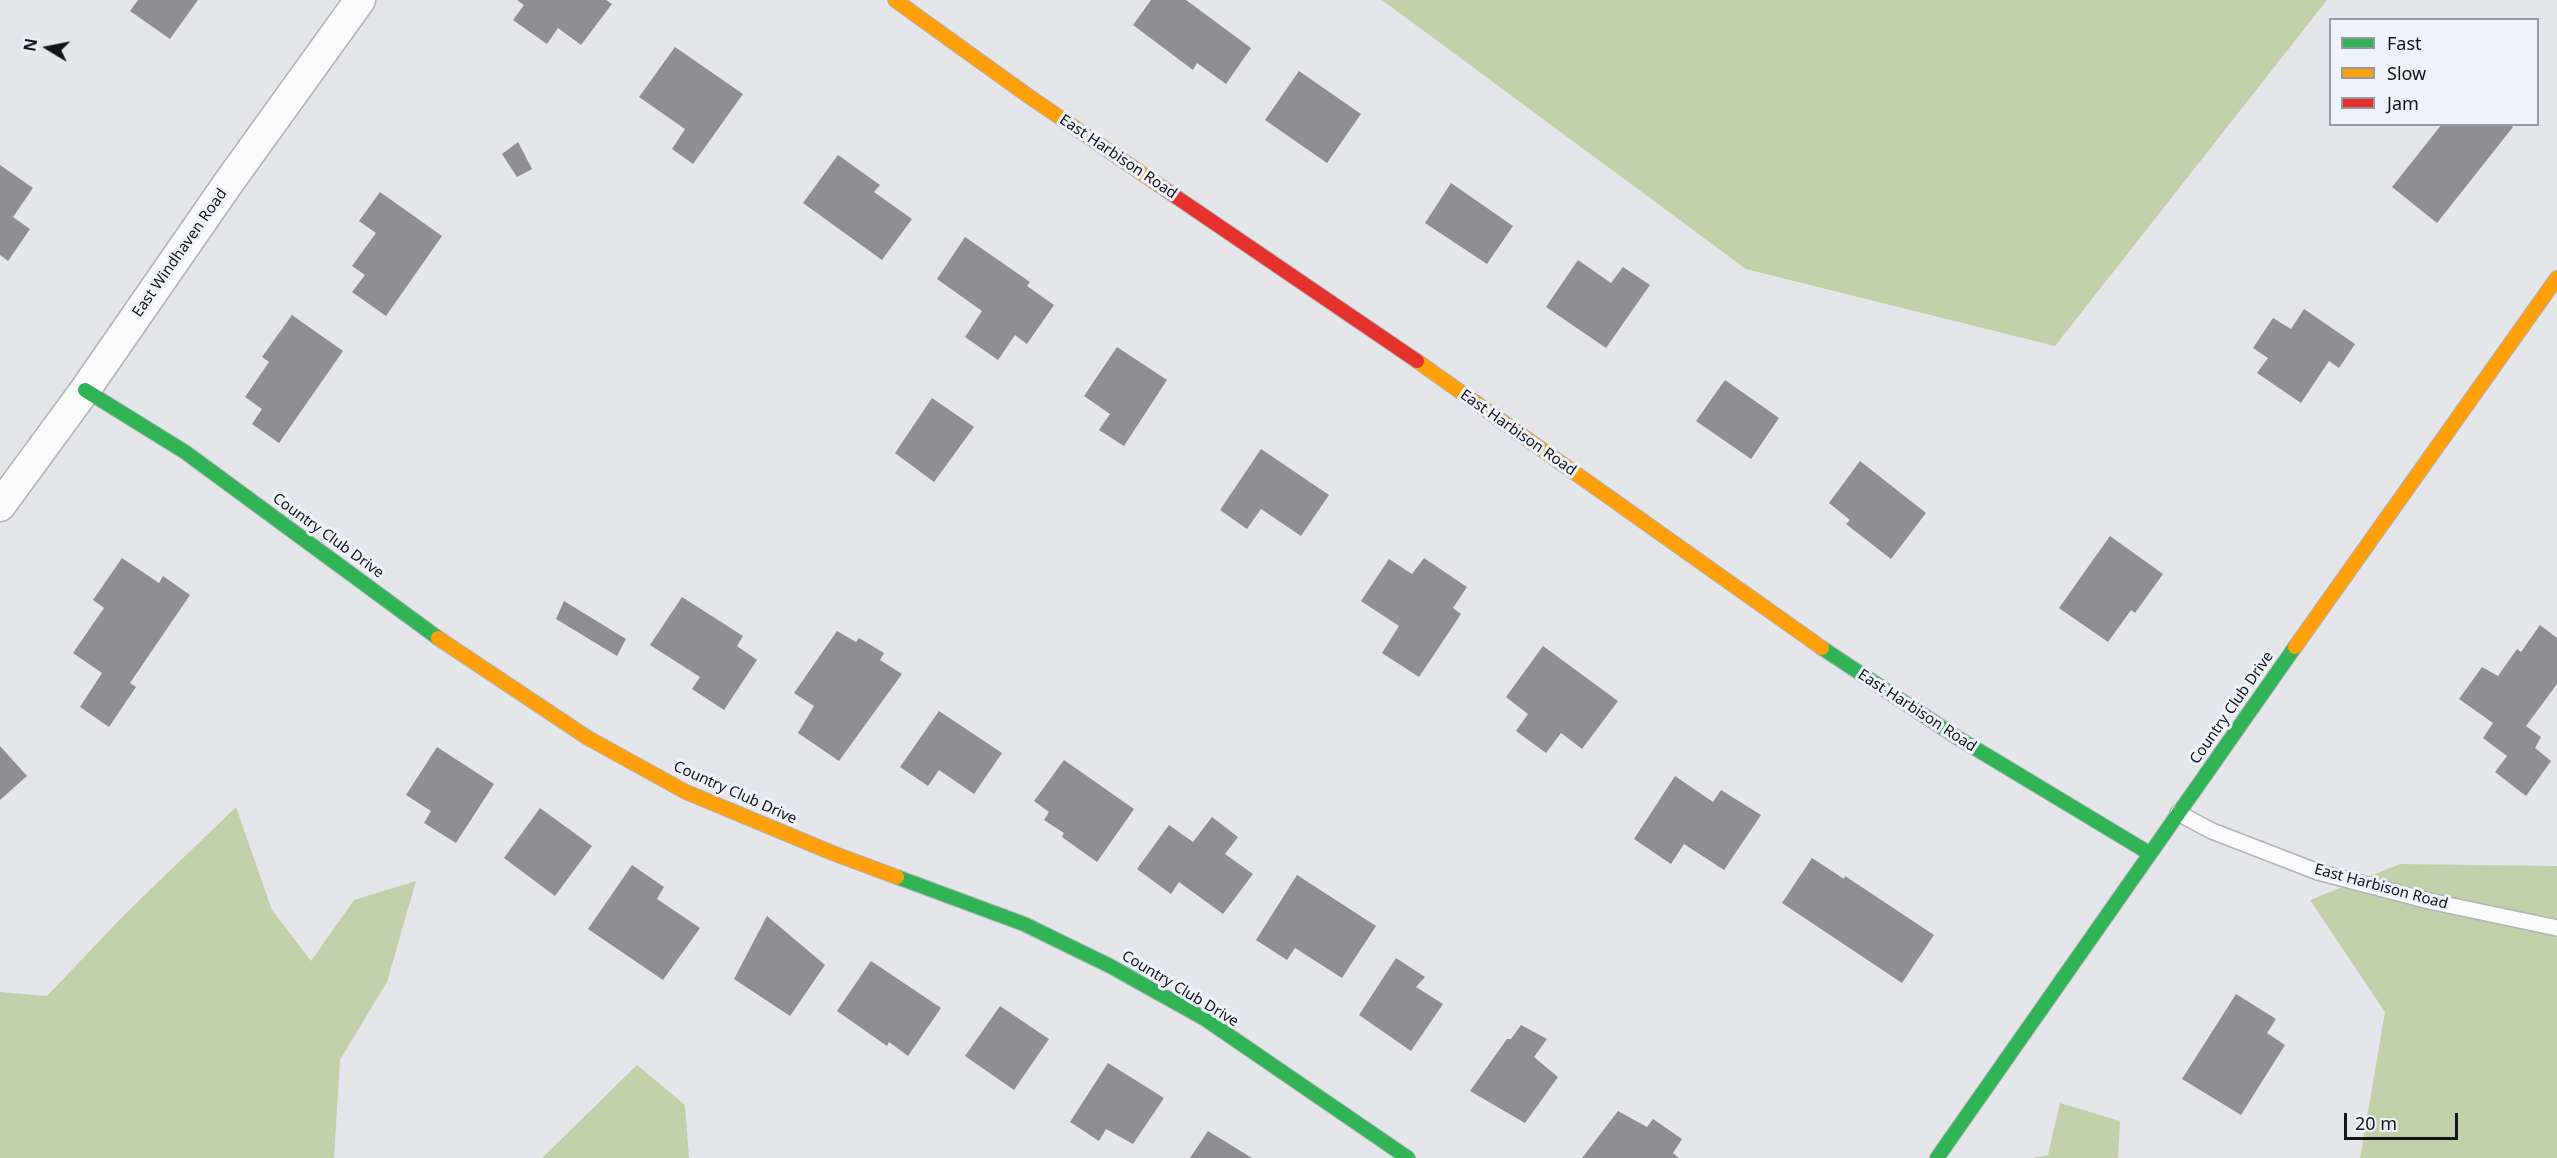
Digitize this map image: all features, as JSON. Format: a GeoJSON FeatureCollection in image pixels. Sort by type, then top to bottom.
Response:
{"type":"FeatureCollection","features":[{"type":"Feature","properties":{"kind":"street","name":"East Windhaven Road"},"geometry":{"type":"LineString","coordinates":[[0,506],[85,390],[229,182],[360,0]]}},
{"type":"Feature","properties":{"kind":"street","name":"East Harbison Road"},"geometry":{"type":"LineString","coordinates":[[895,0],[1027,95],[1428,369],[1831,655],[1958,738],[2149,853]]}},
{"type":"Feature","properties":{"kind":"street","name":"Country Club Drive"},"geometry":{"type":"LineString","coordinates":[[1937,1158],[2149,853],[2557,278]]}},
{"type":"Feature","properties":{"kind":"street","name":"Country Club Drive"},"geometry":{"type":"LineString","coordinates":[[85,390],[185,452],[447,644],[588,738],[686,792],[835,854],[1024,924],[1110,966],[1205,1019],[1408,1158]]}},
{"type":"Feature","properties":{"kind":"lane","name":"East Harbison Road"},"geometry":{"type":"LineString","coordinates":[[2178,813],[2212,831],[2318,872],[2429,901],[2557,928]]}},
{"type":"Feature","properties":{"kind":"green space"},"geometry":{"type":"Polygon","coordinates":[[[1382,0],[2327,0],[2055,346],[1746,269],[1382,0]]]}},
{"type":"Feature","properties":{"kind":"green space"},"geometry":{"type":"Polygon","coordinates":[[[236,807],[272,910],[311,961],[354,900],[416,881],[387,982],[340,1060],[334,1158],[0,1158],[0,992],[47,996],[125,914],[236,807]]]}},
{"type":"Feature","properties":{"kind":"green space"},"geometry":{"type":"Polygon","coordinates":[[[2400,864],[2557,866],[2557,1158],[2360,1158],[2385,1012],[2310,900],[2400,864]]]}},
{"type":"Feature","properties":{"kind":"green space"},"geometry":{"type":"Polygon","coordinates":[[[637,1065],[685,1105],[689,1158],[542,1158],[637,1065]]]}},
{"type":"Feature","properties":{"kind":"green space"},"geometry":{"type":"Polygon","coordinates":[[[2060,1103],[2120,1121],[2118,1158],[2032,1158],[2048,1155],[2060,1103]]]}},
{"type":"Feature","properties":{"kind":"building"},"geometry":{"type":"Polygon","coordinates":[[[138,0],[198,0],[170,39],[130,11],[138,0]]]}},
{"type":"Feature","properties":{"kind":"building"},"geometry":{"type":"Polygon","coordinates":[[[517,0],[606,0],[612,4],[581,45],[558,28],[547,44],[513,20],[524,5],[517,0]]]}},
{"type":"Feature","properties":{"kind":"building"},"geometry":{"type":"Polygon","coordinates":[[[1151,0],[1186,0],[1251,48],[1226,84],[1197,63],[1193,70],[1133,25],[1151,0]]]}},
{"type":"Feature","properties":{"kind":"building"},"geometry":{"type":"Polygon","coordinates":[[[675,47],[743,94],[693,164],[672,149],[685,129],[639,97],[675,47]]]}},
{"type":"Feature","properties":{"kind":"building"},"geometry":{"type":"Polygon","coordinates":[[[1299,71],[1361,114],[1327,163],[1265,120],[1299,71]]]}},
{"type":"Feature","properties":{"kind":"building"},"geometry":{"type":"Polygon","coordinates":[[[2440,126],[2513,127],[2437,223],[2392,187],[2440,126]]]}},
{"type":"Feature","properties":{"kind":"building"},"geometry":{"type":"Polygon","coordinates":[[[518,142],[532,169],[517,177],[502,154],[518,142]]]}},
{"type":"Feature","properties":{"kind":"building"},"geometry":{"type":"Polygon","coordinates":[[[838,155],[880,185],[874,192],[912,219],[882,260],[803,203],[838,155]]]}},
{"type":"Feature","properties":{"kind":"building"},"geometry":{"type":"Polygon","coordinates":[[[0,165],[33,188],[13,217],[30,229],[8,261],[0,255],[0,165]]]}},
{"type":"Feature","properties":{"kind":"building"},"geometry":{"type":"Polygon","coordinates":[[[1451,183],[1513,226],[1487,264],[1425,223],[1451,183]]]}},
{"type":"Feature","properties":{"kind":"building"},"geometry":{"type":"Polygon","coordinates":[[[380,192],[442,236],[386,316],[352,292],[365,275],[352,266],[376,233],[359,221],[380,192]]]}},
{"type":"Feature","properties":{"kind":"building"},"geometry":{"type":"Polygon","coordinates":[[[965,237],[1030,282],[1027,286],[1054,305],[1027,344],[1015,335],[998,360],[965,337],[982,311],[937,279],[965,237]]]}},
{"type":"Feature","properties":{"kind":"building"},"geometry":{"type":"Polygon","coordinates":[[[1578,260],[1611,283],[1623,267],[1650,285],[1606,348],[1546,307],[1578,260]]]}},
{"type":"Feature","properties":{"kind":"building"},"geometry":{"type":"Polygon","coordinates":[[[2304,309],[2355,344],[2339,368],[2329,361],[2301,403],[2257,373],[2268,358],[2253,348],[2273,318],[2291,329],[2304,309]]]}},
{"type":"Feature","properties":{"kind":"building"},"geometry":{"type":"Polygon","coordinates":[[[292,315],[343,351],[279,443],[252,424],[262,409],[245,397],[269,362],[262,357],[292,315]]]}},
{"type":"Feature","properties":{"kind":"building"},"geometry":{"type":"Polygon","coordinates":[[[1117,347],[1167,380],[1124,446],[1099,430],[1110,414],[1084,396],[1117,347]]]}},
{"type":"Feature","properties":{"kind":"building"},"geometry":{"type":"Polygon","coordinates":[[[1725,380],[1779,418],[1751,459],[1696,421],[1725,380]]]}},
{"type":"Feature","properties":{"kind":"building"},"geometry":{"type":"Polygon","coordinates":[[[932,398],[974,427],[934,482],[895,453],[932,398]]]}},
{"type":"Feature","properties":{"kind":"building"},"geometry":{"type":"Polygon","coordinates":[[[1261,449],[1329,495],[1301,536],[1261,509],[1247,529],[1220,510],[1261,449]]]}},
{"type":"Feature","properties":{"kind":"building"},"geometry":{"type":"Polygon","coordinates":[[[1860,461],[1926,513],[1891,559],[1846,524],[1850,520],[1829,503],[1860,461]]]}},
{"type":"Feature","properties":{"kind":"building"},"geometry":{"type":"Polygon","coordinates":[[[2110,536],[2163,574],[2135,613],[2131,610],[2108,642],[2059,608],[2110,536]]]}},
{"type":"Feature","properties":{"kind":"building"},"geometry":{"type":"Polygon","coordinates":[[[122,558],[159,583],[163,576],[190,595],[130,683],[136,687],[109,727],[80,707],[102,673],[73,653],[104,608],[93,600],[122,558]]]}},
{"type":"Feature","properties":{"kind":"building"},"geometry":{"type":"Polygon","coordinates":[[[1424,558],[1467,587],[1453,608],[1461,614],[1419,677],[1382,653],[1399,626],[1361,601],[1389,559],[1412,574],[1424,558]]]}},
{"type":"Feature","properties":{"kind":"building"},"geometry":{"type":"Polygon","coordinates":[[[682,597],[743,636],[737,646],[757,660],[724,710],[692,689],[700,677],[650,645],[682,597]]]}},
{"type":"Feature","properties":{"kind":"building"},"geometry":{"type":"Polygon","coordinates":[[[564,601],[626,639],[617,656],[556,619],[564,601]]]}},
{"type":"Feature","properties":{"kind":"building"},"geometry":{"type":"Polygon","coordinates":[[[2540,625],[2557,638],[2557,684],[2526,726],[2541,737],[2535,748],[2551,761],[2526,796],[2495,772],[2507,756],[2483,738],[2493,723],[2459,699],[2482,667],[2498,676],[2517,649],[2521,652],[2540,625]]]}},
{"type":"Feature","properties":{"kind":"building"},"geometry":{"type":"Polygon","coordinates":[[[837,631],[856,642],[859,638],[884,653],[880,660],[902,674],[839,761],[798,733],[814,706],[794,693],[837,631]]]}},
{"type":"Feature","properties":{"kind":"building"},"geometry":{"type":"Polygon","coordinates":[[[1543,646],[1618,701],[1582,749],[1561,733],[1546,753],[1516,731],[1528,714],[1506,697],[1543,646]]]}},
{"type":"Feature","properties":{"kind":"building"},"geometry":{"type":"Polygon","coordinates":[[[939,711],[1002,753],[974,794],[939,770],[928,786],[900,767],[939,711]]]}},
{"type":"Feature","properties":{"kind":"building"},"geometry":{"type":"Polygon","coordinates":[[[0,746],[27,776],[0,800],[0,746]]]}},
{"type":"Feature","properties":{"kind":"building"},"geometry":{"type":"Polygon","coordinates":[[[437,747],[494,784],[456,843],[424,823],[431,811],[406,795],[437,747]]]}},
{"type":"Feature","properties":{"kind":"building"},"geometry":{"type":"Polygon","coordinates":[[[1064,760],[1134,809],[1097,862],[1062,837],[1064,833],[1044,820],[1049,812],[1034,801],[1064,760]]]}},
{"type":"Feature","properties":{"kind":"building"},"geometry":{"type":"Polygon","coordinates":[[[1675,776],[1713,802],[1721,790],[1761,815],[1724,870],[1684,844],[1671,864],[1634,839],[1675,776]]]}},
{"type":"Feature","properties":{"kind":"building"},"geometry":{"type":"Polygon","coordinates":[[[540,808],[592,846],[555,896],[504,858],[540,808]]]}},
{"type":"Feature","properties":{"kind":"building"},"geometry":{"type":"Polygon","coordinates":[[[1212,817],[1238,837],[1225,854],[1253,874],[1223,914],[1179,882],[1171,894],[1137,869],[1169,825],[1193,842],[1212,817]]]}},
{"type":"Feature","properties":{"kind":"building"},"geometry":{"type":"Polygon","coordinates":[[[1812,858],[1844,879],[1845,876],[1934,935],[1902,983],[1782,903],[1812,858]]]}},
{"type":"Feature","properties":{"kind":"building"},"geometry":{"type":"Polygon","coordinates":[[[632,865],[664,887],[657,899],[700,928],[663,980],[588,929],[632,865]]]}},
{"type":"Feature","properties":{"kind":"building"},"geometry":{"type":"Polygon","coordinates":[[[1297,875],[1376,926],[1342,978],[1295,948],[1287,960],[1256,940],[1297,875]]]}},
{"type":"Feature","properties":{"kind":"building"},"geometry":{"type":"Polygon","coordinates":[[[767,916],[825,965],[790,1016],[734,979],[767,916]]]}},
{"type":"Feature","properties":{"kind":"building"},"geometry":{"type":"Polygon","coordinates":[[[1396,958],[1425,977],[1416,987],[1443,1004],[1411,1051],[1359,1015],[1396,958]]]}},
{"type":"Feature","properties":{"kind":"building"},"geometry":{"type":"Polygon","coordinates":[[[871,961],[941,1008],[908,1056],[889,1042],[887,1046],[837,1011],[871,961]]]}},
{"type":"Feature","properties":{"kind":"building"},"geometry":{"type":"Polygon","coordinates":[[[2236,994],[2276,1019],[2267,1033],[2285,1045],[2241,1115],[2182,1079],[2236,994]]]}},
{"type":"Feature","properties":{"kind":"building"},"geometry":{"type":"Polygon","coordinates":[[[1000,1006],[1049,1039],[1014,1090],[965,1056],[1000,1006]]]}},
{"type":"Feature","properties":{"kind":"building"},"geometry":{"type":"Polygon","coordinates":[[[1521,1025],[1547,1039],[1534,1057],[1558,1077],[1525,1123],[1470,1091],[1507,1039],[1511,1039],[1521,1025]]]}},
{"type":"Feature","properties":{"kind":"building"},"geometry":{"type":"Polygon","coordinates":[[[1108,1063],[1164,1098],[1133,1144],[1106,1129],[1099,1141],[1070,1122],[1108,1063]]]}},
{"type":"Feature","properties":{"kind":"building"},"geometry":{"type":"Polygon","coordinates":[[[1618,1111],[1647,1127],[1653,1119],[1682,1139],[1673,1153],[1679,1158],[1582,1158],[1618,1111]]]}},
{"type":"Feature","properties":{"kind":"building"},"geometry":{"type":"Polygon","coordinates":[[[1208,1131],[1252,1158],[1190,1158],[1208,1131]]]}},
{"type":"Feature","properties":{"kind":"traffic: fast"},"geometry":{"type":"LineString","coordinates":[[85,390],[185,452],[438,638]]}},
{"type":"Feature","properties":{"kind":"traffic: fast"},"geometry":{"type":"LineString","coordinates":[[1937,1158],[2295,647]]}},
{"type":"Feature","properties":{"kind":"traffic: fast"},"geometry":{"type":"LineString","coordinates":[[1822,648],[1958,738],[2149,853]]}},
{"type":"Feature","properties":{"kind":"traffic: fast"},"geometry":{"type":"LineString","coordinates":[[897,877],[1024,924],[1110,966],[1205,1019],[1408,1158]]}},
{"type":"Feature","properties":{"kind":"traffic: slow"},"geometry":{"type":"LineString","coordinates":[[895,0],[1027,95],[1166,190]]}},
{"type":"Feature","properties":{"kind":"traffic: slow"},"geometry":{"type":"LineString","coordinates":[[2295,647],[2557,278]]}},
{"type":"Feature","properties":{"kind":"traffic: slow"},"geometry":{"type":"LineString","coordinates":[[1417,361],[1822,648]]}},
{"type":"Feature","properties":{"kind":"traffic: slow"},"geometry":{"type":"LineString","coordinates":[[438,638],[588,738],[686,792],[835,854],[897,877]]}},
{"type":"Feature","properties":{"kind":"traffic: jam"},"geometry":{"type":"LineString","coordinates":[[1166,190],[1417,361]]}}]}
